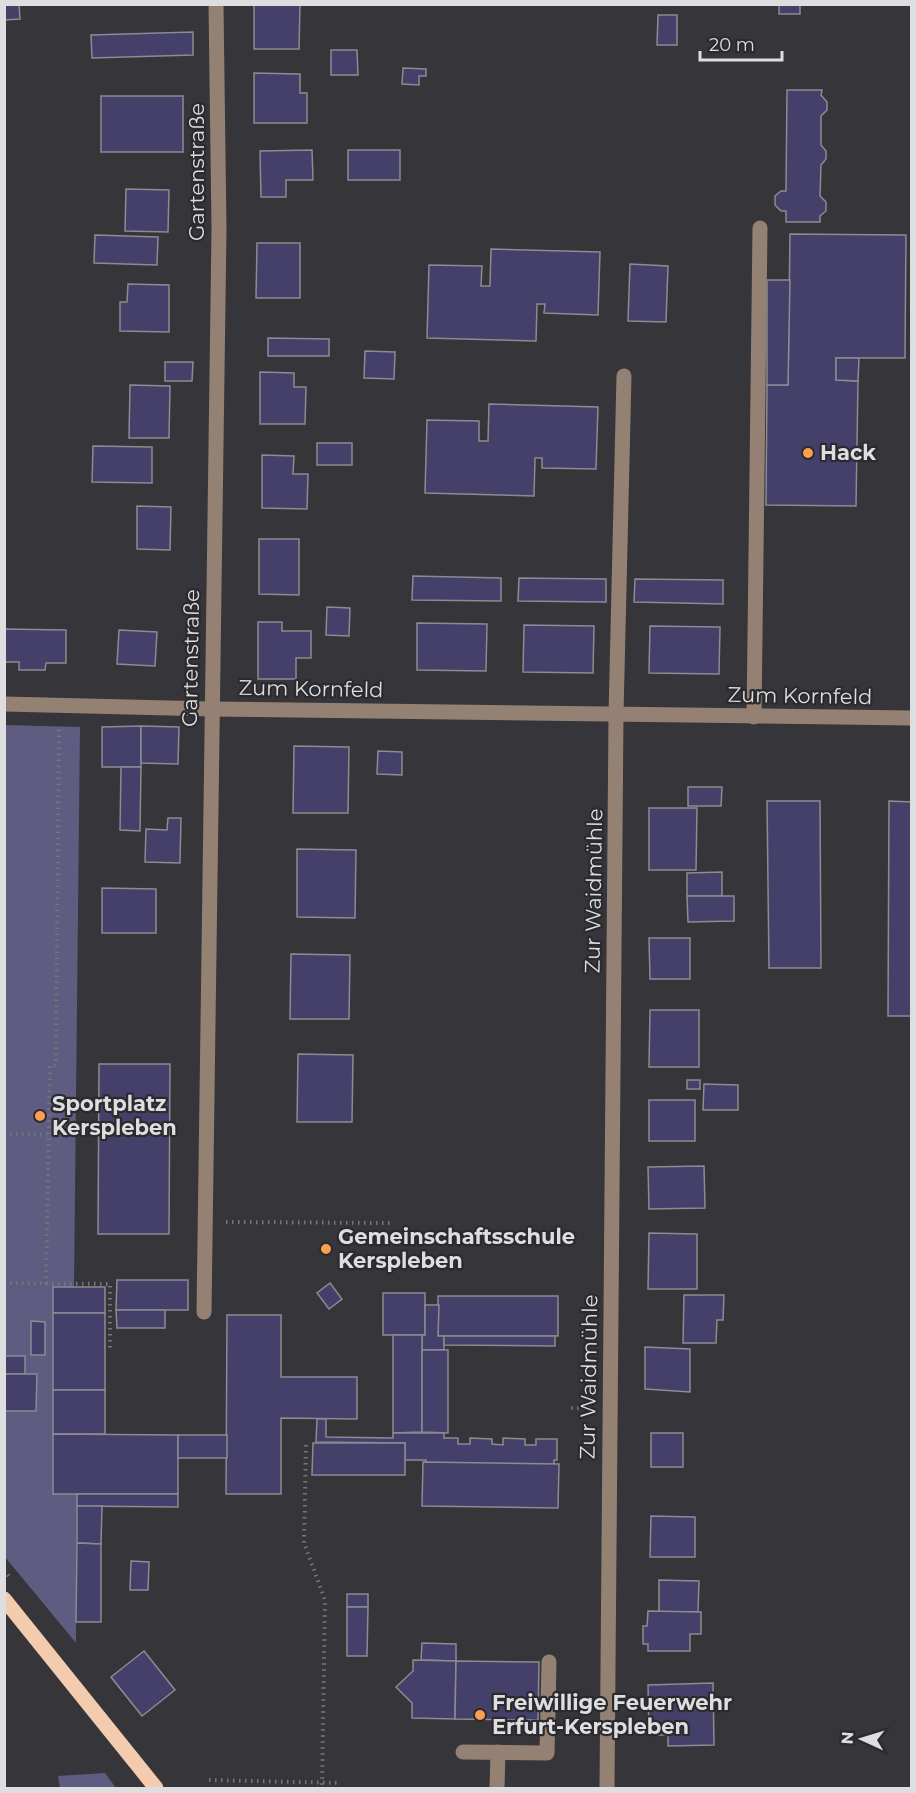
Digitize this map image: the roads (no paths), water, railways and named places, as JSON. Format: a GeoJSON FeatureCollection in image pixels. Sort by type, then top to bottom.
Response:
{"type":"FeatureCollection","features":[{"type":"Feature","properties":{"kind":"main road"},"geometry":{"type":"LineString","coordinates":[[4,1599],[156,1788]]}},
{"type":"Feature","properties":{"kind":"street","name":"Gartenstraße"},"geometry":{"type":"LineString","coordinates":[[204,1312],[219,229],[216,4]]}},
{"type":"Feature","properties":{"kind":"street"},"geometry":{"type":"LineString","coordinates":[[754,717],[760,228]]}},
{"type":"Feature","properties":{"kind":"street"},"geometry":{"type":"LineString","coordinates":[[616,715],[624,376]]}},
{"type":"Feature","properties":{"kind":"street","name":"Zum Kornfeld"},"geometry":{"type":"LineString","coordinates":[[4,704],[912,718]]}},
{"type":"Feature","properties":{"kind":"street","name":"Zur Waidmühle"},"geometry":{"type":"LineString","coordinates":[[607,1788],[616,715]]}},
{"type":"Feature","properties":{"kind":"street"},"geometry":{"type":"LineString","coordinates":[[463,1752],[547,1754],[549,1662]]}},
{"type":"Feature","properties":{"kind":"street"},"geometry":{"type":"LineString","coordinates":[[497,1788],[498,1752]]}},
{"type":"Feature","properties":{"kind":"place","name":"Hack"},"geometry":{"type":"Point","coordinates":[808,453]}},
{"type":"Feature","properties":{"kind":"place","name":"Sportplatz Kerspleben"},"geometry":{"type":"Point","coordinates":[40,1116]}},
{"type":"Feature","properties":{"kind":"place","name":"Gemeinschaftsschule Kerspleben"},"geometry":{"type":"Point","coordinates":[326,1249]}},
{"type":"Feature","properties":{"kind":"place","name":"Freiwillige Feuerwehr Erfurt-Kerspleben"},"geometry":{"type":"Point","coordinates":[480,1715]}}]}
